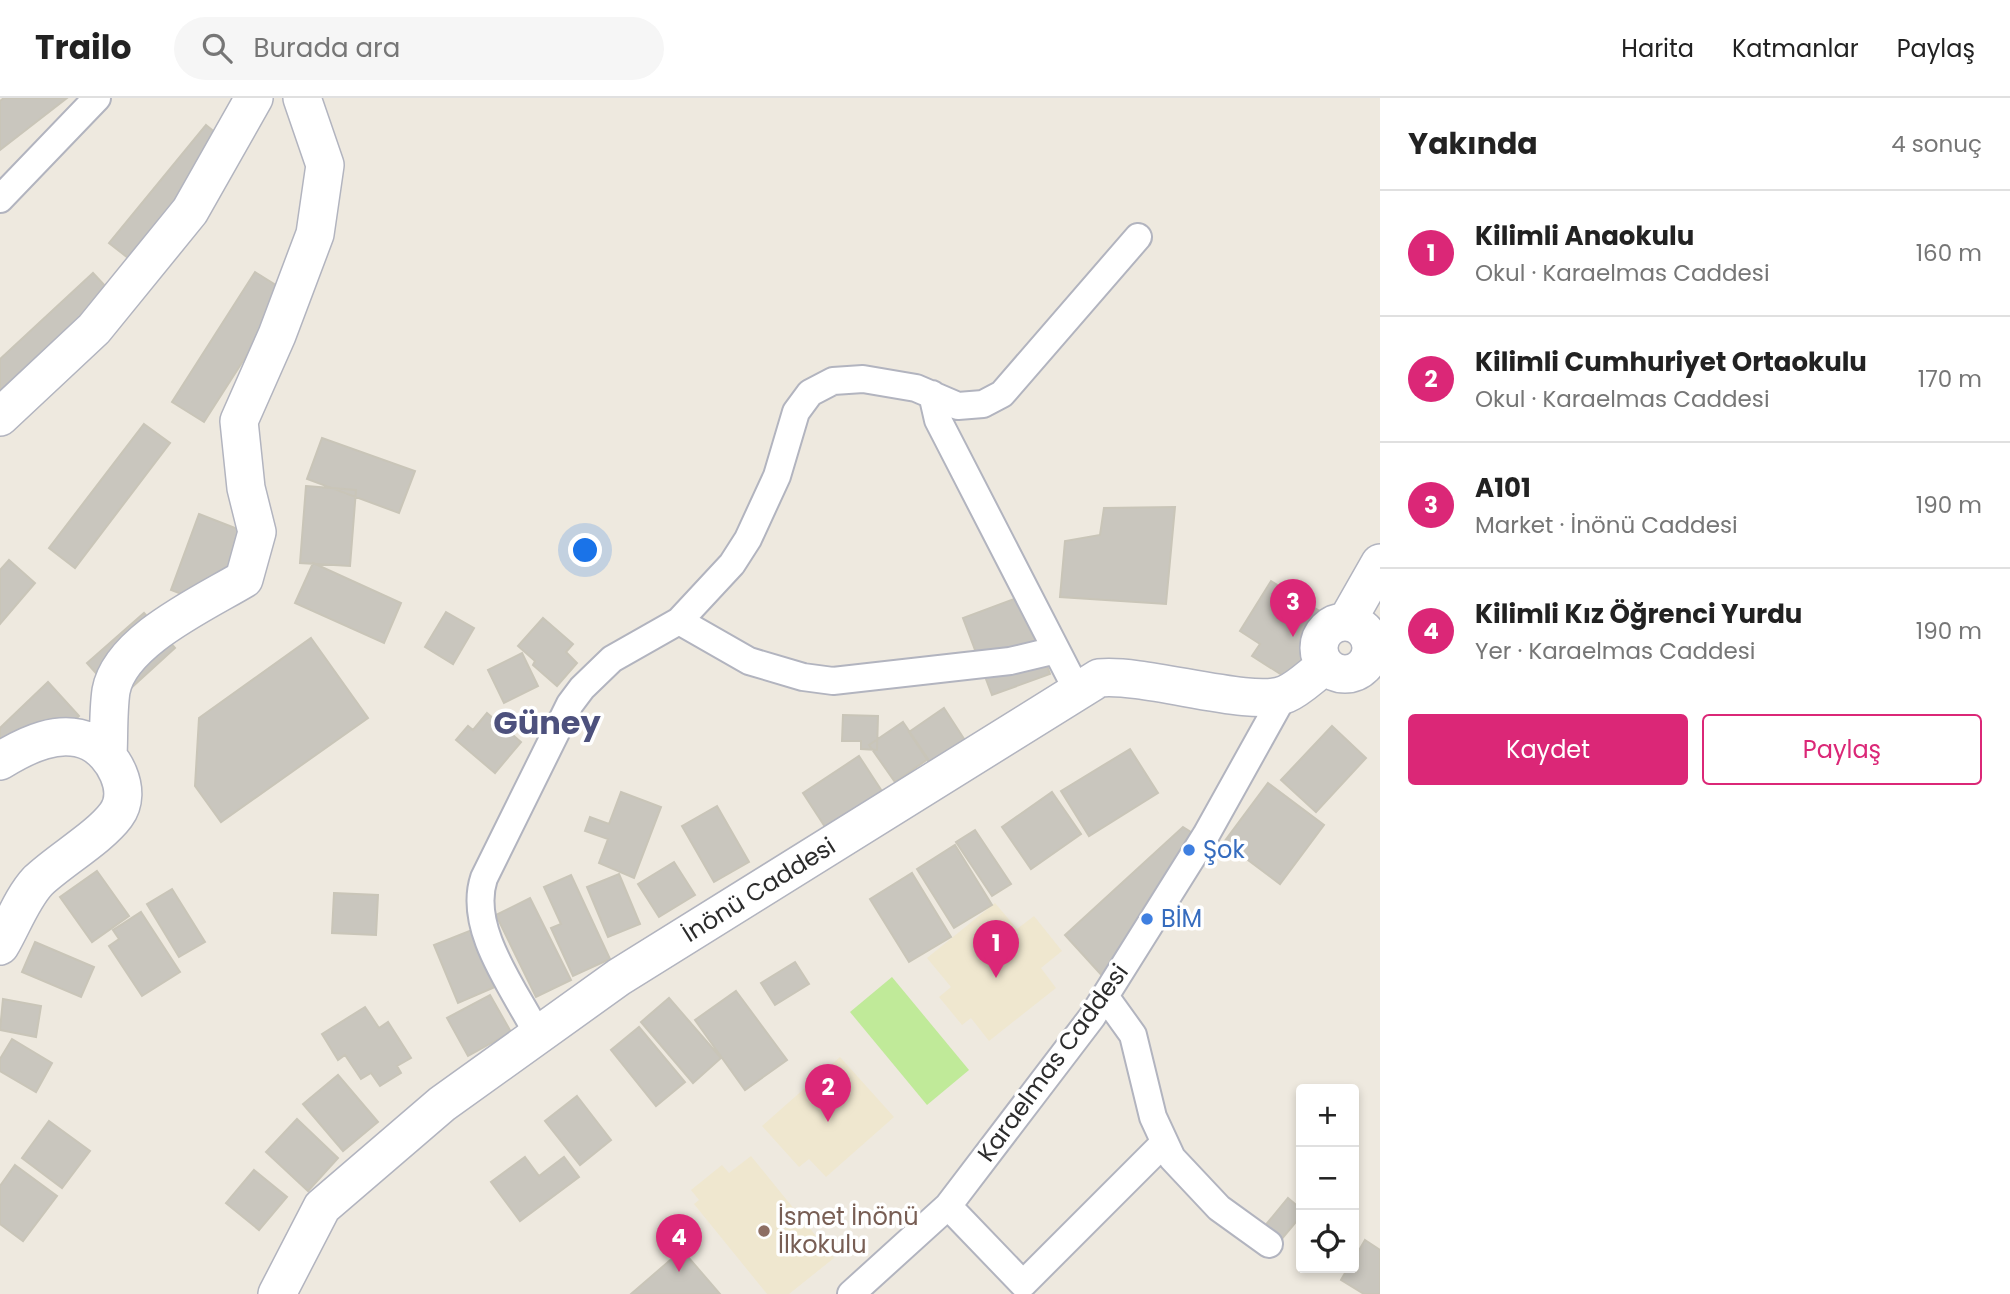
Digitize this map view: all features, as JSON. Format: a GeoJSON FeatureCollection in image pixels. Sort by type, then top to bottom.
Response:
{"type":"FeatureCollection","features":[{"type":"Feature","properties":{"kind":"main road"},"geometry":{"type":"LineString","coordinates":[[0,417],[94,329],[190,211],[254,98]]}},
{"type":"Feature","properties":{"kind":"main road"},"geometry":{"type":"LineString","coordinates":[[108,756],[111,689],[129,654],[178,618],[244,579],[257,532],[246,488],[239,421],[277,335],[315,234],[325,164],[302,98]]}},
{"type":"Feature","properties":{"kind":"main road"},"geometry":{"type":"LineString","coordinates":[[1347,621],[1380,563]]}},
{"type":"Feature","properties":{"kind":"main road"},"geometry":{"type":"LineString","coordinates":[[1347,621],[1356,623],[1369,636],[1374,664],[1348,674],[1332,671],[1325,666],[1319,650],[1320,641],[1330,626],[1347,621]]}},
{"type":"Feature","properties":{"kind":"main road"},"geometry":{"type":"LineString","coordinates":[[1284,695],[1325,666]]}},
{"type":"Feature","properties":{"kind":"main road","name":"İnönü Caddesi"},"geometry":{"type":"LineString","coordinates":[[277,1294],[322,1208],[442,1104],[619,977],[1099,678],[1122,676],[1243,696],[1284,695]]}},
{"type":"Feature","properties":{"kind":"main road"},"geometry":{"type":"LineString","coordinates":[[0,761],[60,734],[90,742],[108,756],[119,774],[121,794],[117,814],[36,883],[0,946]]}},
{"type":"Feature","properties":{"kind":"street"},"geometry":{"type":"LineString","coordinates":[[0,200],[97,98]]}},
{"type":"Feature","properties":{"kind":"street"},"geometry":{"type":"LineString","coordinates":[[538,1035],[483,928],[478,902],[484,878],[576,696],[612,659],[679,621],[713,588],[748,539],[777,476],[796,412],[810,393],[833,381],[863,379],[898,383],[932,394],[945,402],[972,406],[1002,394],[1138,237]]}},
{"type":"Feature","properties":{"kind":"street"},"geometry":{"type":"LineString","coordinates":[[932,394],[938,420],[1077,692]]}},
{"type":"Feature","properties":{"kind":"street"},"geometry":{"type":"LineString","coordinates":[[679,621],[749,661],[803,677],[833,681],[1010,661],[1056,650]]}},
{"type":"Feature","properties":{"kind":"street","name":"Karaelmas Caddesi"},"geometry":{"type":"LineString","coordinates":[[851,1294],[948,1206],[1105,996],[1206,835],[1284,695]]}},
{"type":"Feature","properties":{"kind":"street"},"geometry":{"type":"LineString","coordinates":[[1105,996],[1133,1035],[1153,1117],[1172,1158],[1219,1209],[1269,1244]]}},
{"type":"Feature","properties":{"kind":"street"},"geometry":{"type":"LineString","coordinates":[[948,1206],[1023,1284],[1164,1143]]}},
{"type":"Feature","properties":{"kind":"shaded area"},"geometry":{"type":"Polygon","coordinates":[[[995,903],[1017,929],[1034,916],[1062,951],[1041,968],[1056,988],[989,1041],[971,1018],[962,1025],[939,997],[951,987],[927,958],[995,903]]]}},
{"type":"Feature","properties":{"kind":"shaded area"},"geometry":{"type":"Polygon","coordinates":[[[840,1057],[894,1117],[826,1177],[809,1159],[799,1167],[762,1126],[840,1057]]]}},
{"type":"Feature","properties":{"kind":"shaded area","name":"İsmet İnönü İlkokulu"},"geometry":{"type":"Polygon","coordinates":[[[751,1156],[834,1258],[789,1294],[767,1294],[694,1204],[699,1200],[691,1190],[722,1165],[729,1173],[751,1156]]]}},
{"type":"Feature","properties":{"kind":"green space"},"geometry":{"type":"Polygon","coordinates":[[[892,977],[969,1070],[927,1105],[850,1012],[892,977]]]}},
{"type":"Feature","properties":{"kind":"building"},"geometry":{"type":"Polygon","coordinates":[[[4,98],[67,98],[0,150],[0,101],[4,98]]]}},
{"type":"Feature","properties":{"kind":"building"},"geometry":{"type":"Polygon","coordinates":[[[206,125],[234,148],[137,265],[109,243],[206,125]]]}},
{"type":"Feature","properties":{"kind":"building"},"geometry":{"type":"Polygon","coordinates":[[[255,272],[287,292],[204,422],[172,402],[255,272]]]}},
{"type":"Feature","properties":{"kind":"building"},"geometry":{"type":"Polygon","coordinates":[[[93,273],[120,302],[0,402],[0,359],[93,273]]]}},
{"type":"Feature","properties":{"kind":"building"},"geometry":{"type":"Polygon","coordinates":[[[144,424],[170,443],[75,568],[49,548],[144,424]]]}},
{"type":"Feature","properties":{"kind":"building"},"geometry":{"type":"Polygon","coordinates":[[[322,438],[415,471],[399,513],[307,479],[322,438]]]}},
{"type":"Feature","properties":{"kind":"building"},"geometry":{"type":"Polygon","coordinates":[[[306,486],[356,490],[350,566],[300,563],[306,486]]]}},
{"type":"Feature","properties":{"kind":"building"},"geometry":{"type":"Polygon","coordinates":[[[1175,507],[1166,604],[1060,597],[1065,541],[1100,535],[1104,508],[1175,507]]]}},
{"type":"Feature","properties":{"kind":"building"},"geometry":{"type":"Polygon","coordinates":[[[199,514],[243,531],[215,607],[171,590],[199,514]]]}},
{"type":"Feature","properties":{"kind":"building"},"geometry":{"type":"Polygon","coordinates":[[[9,560],[35,583],[0,624],[0,570],[9,560]]]}},
{"type":"Feature","properties":{"kind":"building"},"geometry":{"type":"Polygon","coordinates":[[[313,563],[401,603],[384,643],[295,603],[313,563]]]}},
{"type":"Feature","properties":{"kind":"building"},"geometry":{"type":"Polygon","coordinates":[[[1271,581],[1344,626],[1304,689],[1252,656],[1260,644],[1240,631],[1271,581]]]}},
{"type":"Feature","properties":{"kind":"building"},"geometry":{"type":"Polygon","coordinates":[[[1022,596],[1050,674],[992,695],[963,618],[1022,596]]]}},
{"type":"Feature","properties":{"kind":"building"},"geometry":{"type":"Polygon","coordinates":[[[446,612],[474,628],[453,664],[425,647],[446,612]]]}},
{"type":"Feature","properties":{"kind":"building"},"geometry":{"type":"Polygon","coordinates":[[[144,613],[175,648],[119,699],[87,663],[144,613]]]}},
{"type":"Feature","properties":{"kind":"building"},"geometry":{"type":"Polygon","coordinates":[[[543,618],[573,644],[566,652],[577,663],[557,686],[533,665],[535,661],[518,646],[543,618]]]}},
{"type":"Feature","properties":{"kind":"building"},"geometry":{"type":"Polygon","coordinates":[[[311,638],[368,718],[221,822],[195,786],[199,718],[311,638]]]}},
{"type":"Feature","properties":{"kind":"building"},"geometry":{"type":"Polygon","coordinates":[[[522,653],[538,686],[504,703],[488,670],[522,653]]]}},
{"type":"Feature","properties":{"kind":"building"},"geometry":{"type":"Polygon","coordinates":[[[48,682],[79,716],[23,769],[0,745],[0,728],[48,682]]]}},
{"type":"Feature","properties":{"kind":"building"},"geometry":{"type":"Polygon","coordinates":[[[944,708],[979,762],[944,785],[909,732],[944,708]]]}},
{"type":"Feature","properties":{"kind":"building"},"geometry":{"type":"Polygon","coordinates":[[[487,713],[521,742],[495,773],[456,740],[468,726],[473,730],[487,713]]]}},
{"type":"Feature","properties":{"kind":"building"},"geometry":{"type":"Polygon","coordinates":[[[843,715],[878,716],[877,750],[861,749],[861,741],[842,741],[843,715]]]}},
{"type":"Feature","properties":{"kind":"building"},"geometry":{"type":"Polygon","coordinates":[[[903,722],[928,759],[895,782],[869,745],[903,722]]]}},
{"type":"Feature","properties":{"kind":"building"},"geometry":{"type":"Polygon","coordinates":[[[1332,726],[1366,758],[1316,812],[1281,780],[1332,726]]]}},
{"type":"Feature","properties":{"kind":"building"},"geometry":{"type":"Polygon","coordinates":[[[1130,749],[1158,793],[1089,836],[1061,791],[1130,749]]]}},
{"type":"Feature","properties":{"kind":"building"},"geometry":{"type":"Polygon","coordinates":[[[859,756],[889,802],[833,839],[803,793],[859,756]]]}},
{"type":"Feature","properties":{"kind":"building"},"geometry":{"type":"Polygon","coordinates":[[[1268,783],[1324,825],[1280,884],[1224,842],[1268,783]]]}},
{"type":"Feature","properties":{"kind":"building"},"geometry":{"type":"Polygon","coordinates":[[[621,792],[661,807],[634,878],[599,863],[608,839],[585,831],[590,817],[609,824],[621,792]]]}},
{"type":"Feature","properties":{"kind":"building"},"geometry":{"type":"Polygon","coordinates":[[[1052,792],[1081,834],[1031,869],[1002,827],[1052,792]]]}},
{"type":"Feature","properties":{"kind":"building"},"geometry":{"type":"Polygon","coordinates":[[[717,806],[749,862],[714,882],[682,826],[717,806]]]}},
{"type":"Feature","properties":{"kind":"building"},"geometry":{"type":"Polygon","coordinates":[[[1183,827],[1210,844],[1117,992],[1065,935],[1183,827]]]}},
{"type":"Feature","properties":{"kind":"building"},"geometry":{"type":"Polygon","coordinates":[[[975,830],[1011,884],[992,896],[956,842],[975,830]]]}},
{"type":"Feature","properties":{"kind":"building"},"geometry":{"type":"Polygon","coordinates":[[[955,845],[992,905],[954,928],[917,869],[955,845]]]}},
{"type":"Feature","properties":{"kind":"building"},"geometry":{"type":"Polygon","coordinates":[[[674,862],[695,895],[659,917],[638,884],[674,862]]]}},
{"type":"Feature","properties":{"kind":"building"},"geometry":{"type":"Polygon","coordinates":[[[97,871],[129,916],[92,942],[60,897],[97,871]]]}},
{"type":"Feature","properties":{"kind":"building"},"geometry":{"type":"Polygon","coordinates":[[[912,873],[951,937],[909,962],[870,899],[912,873]]]}},
{"type":"Feature","properties":{"kind":"building"},"geometry":{"type":"Polygon","coordinates":[[[619,874],[640,924],[608,937],[587,887],[619,874]]]}},
{"type":"Feature","properties":{"kind":"building"},"geometry":{"type":"Polygon","coordinates":[[[571,875],[610,959],[573,976],[551,928],[561,924],[544,887],[571,875]]]}},
{"type":"Feature","properties":{"kind":"building"},"geometry":{"type":"Polygon","coordinates":[[[172,889],[205,942],[179,957],[147,904],[172,889]]]}},
{"type":"Feature","properties":{"kind":"building"},"geometry":{"type":"Polygon","coordinates":[[[334,893],[378,895],[376,935],[332,933],[334,893]]]}},
{"type":"Feature","properties":{"kind":"building"},"geometry":{"type":"Polygon","coordinates":[[[530,898],[571,980],[536,997],[496,915],[530,898]]]}},
{"type":"Feature","properties":{"kind":"building"},"geometry":{"type":"Polygon","coordinates":[[[141,912],[180,972],[142,996],[109,946],[119,939],[113,930],[141,912]]]}},
{"type":"Feature","properties":{"kind":"building"},"geometry":{"type":"Polygon","coordinates":[[[472,930],[495,987],[458,1003],[434,945],[472,930]]]}},
{"type":"Feature","properties":{"kind":"building"},"geometry":{"type":"Polygon","coordinates":[[[35,942],[94,967],[81,997],[22,972],[35,942]]]}},
{"type":"Feature","properties":{"kind":"building"},"geometry":{"type":"Polygon","coordinates":[[[795,962],[809,984],[775,1005],[761,983],[795,962]]]}},
{"type":"Feature","properties":{"kind":"building"},"geometry":{"type":"Polygon","coordinates":[[[736,991],[787,1060],[745,1090],[695,1020],[736,991]]]}},
{"type":"Feature","properties":{"kind":"building"},"geometry":{"type":"Polygon","coordinates":[[[490,995],[511,1032],[468,1056],[447,1018],[490,995]]]}},
{"type":"Feature","properties":{"kind":"building"},"geometry":{"type":"Polygon","coordinates":[[[669,998],[721,1058],[693,1083],[641,1022],[669,998]]]}},
{"type":"Feature","properties":{"kind":"building"},"geometry":{"type":"Polygon","coordinates":[[[3,999],[41,1006],[36,1037],[0,1030],[3,999]]]}},
{"type":"Feature","properties":{"kind":"building"},"geometry":{"type":"Polygon","coordinates":[[[365,1007],[379,1028],[388,1022],[411,1058],[397,1066],[401,1073],[380,1086],[371,1073],[361,1079],[345,1055],[338,1060],[322,1034],[365,1007]]]}},
{"type":"Feature","properties":{"kind":"building"},"geometry":{"type":"Polygon","coordinates":[[[639,1027],[685,1082],[656,1106],[611,1050],[639,1027]]]}},
{"type":"Feature","properties":{"kind":"building"},"geometry":{"type":"Polygon","coordinates":[[[12,1039],[52,1063],[36,1092],[0,1071],[0,1059],[12,1039]]]}},
{"type":"Feature","properties":{"kind":"building"},"geometry":{"type":"Polygon","coordinates":[[[338,1075],[378,1122],[343,1151],[303,1104],[338,1075]]]}},
{"type":"Feature","properties":{"kind":"building"},"geometry":{"type":"Polygon","coordinates":[[[577,1096],[611,1140],[580,1165],[545,1121],[577,1096]]]}},
{"type":"Feature","properties":{"kind":"building"},"geometry":{"type":"Polygon","coordinates":[[[297,1119],[338,1158],[308,1191],[266,1152],[297,1119]]]}},
{"type":"Feature","properties":{"kind":"building"},"geometry":{"type":"Polygon","coordinates":[[[49,1121],[90,1151],[62,1188],[22,1158],[49,1121]]]}},
{"type":"Feature","properties":{"kind":"building"},"geometry":{"type":"Polygon","coordinates":[[[525,1157],[539,1176],[564,1157],[579,1177],[520,1221],[491,1182],[525,1157]]]}},
{"type":"Feature","properties":{"kind":"building"},"geometry":{"type":"Polygon","coordinates":[[[15,1165],[57,1196],[23,1241],[0,1224],[0,1186],[15,1165]]]}},
{"type":"Feature","properties":{"kind":"building"},"geometry":{"type":"Polygon","coordinates":[[[254,1170],[287,1197],[259,1230],[226,1203],[254,1170]]]}},
{"type":"Feature","properties":{"kind":"building"},"geometry":{"type":"Polygon","coordinates":[[[1288,1198],[1296,1205],[1296,1222],[1280,1241],[1264,1227],[1288,1198]]]}},
{"type":"Feature","properties":{"kind":"building"},"geometry":{"type":"Polygon","coordinates":[[[1365,1240],[1380,1250],[1380,1294],[1364,1294],[1341,1280],[1345,1273],[1359,1273],[1359,1250],[1365,1240]]]}},
{"type":"Feature","properties":{"kind":"building"},"geometry":{"type":"Polygon","coordinates":[[[682,1250],[720,1294],[631,1294],[682,1250]]]}},
{"type":"Feature","properties":{"kind":"place","name":"A101"},"geometry":{"type":"Point","coordinates":[1293,637]}},
{"type":"Feature","properties":{"kind":"place","name":"Şok"},"geometry":{"type":"Point","coordinates":[1189,850]}},
{"type":"Feature","properties":{"kind":"place","name":"BİM"},"geometry":{"type":"Point","coordinates":[1147,919]}},
{"type":"Feature","properties":{"kind":"place","name":"Kilimli Anaokulu"},"geometry":{"type":"Point","coordinates":[996,978]}},
{"type":"Feature","properties":{"kind":"place","name":"Kilimli Cumhuriyet Ortaokulu"},"geometry":{"type":"Point","coordinates":[828,1122]}},
{"type":"Feature","properties":{"kind":"place","name":"İsmet İnönü İlkokulu"},"geometry":{"type":"Point","coordinates":[764,1231]}},
{"type":"Feature","properties":{"kind":"place","name":"Kilimli Kız Öğrenci Yurdu"},"geometry":{"type":"Point","coordinates":[679,1272]}},
{"type":"Feature","properties":{"kind":"district","name":"Güney"},"geometry":{"type":"Point","coordinates":[547,723]}}]}
